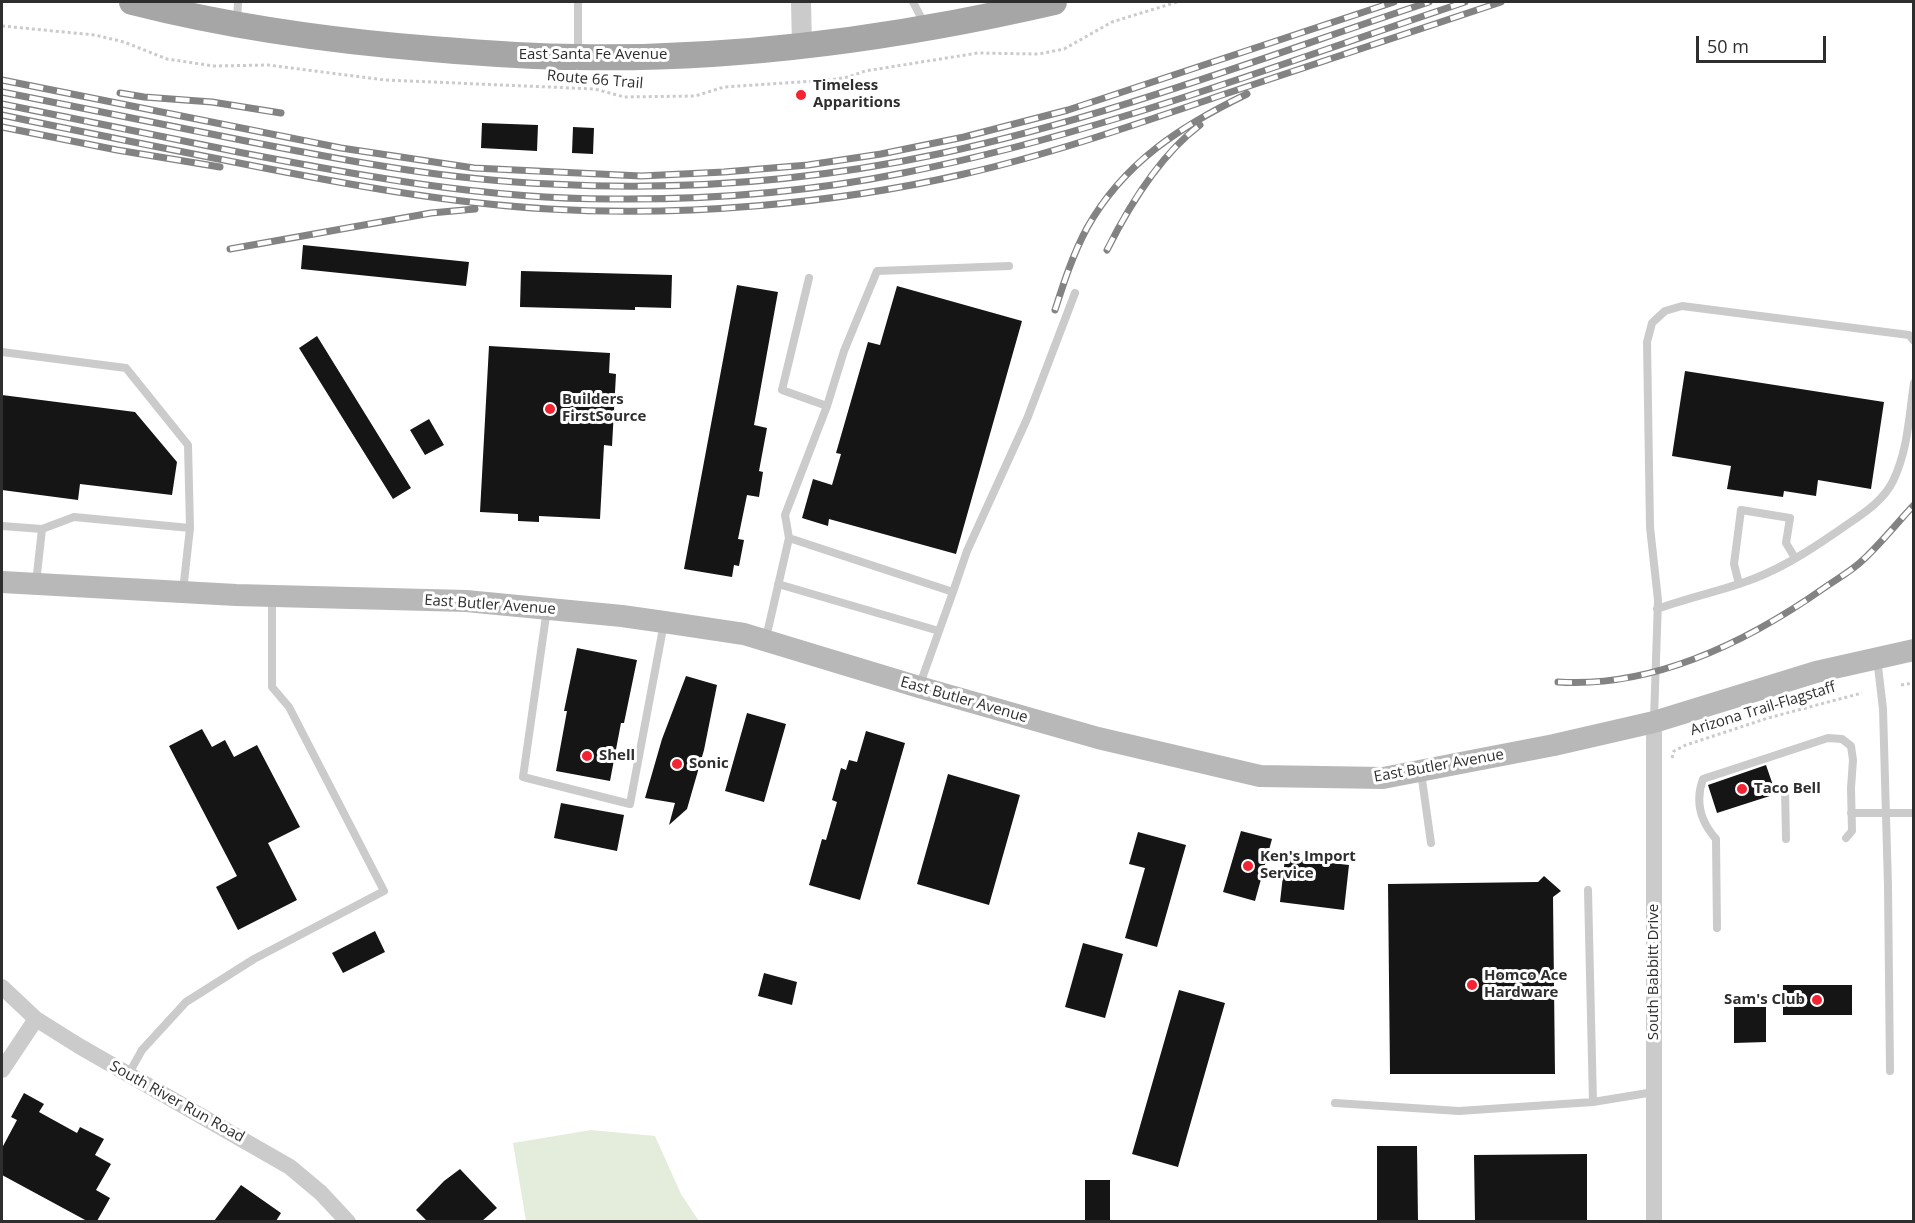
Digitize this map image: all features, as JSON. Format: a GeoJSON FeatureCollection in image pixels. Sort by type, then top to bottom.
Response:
{"type":"FeatureCollection","features":[{"type":"Feature","properties":{"kind":"main road","name":"East Santa Fe Avenue"},"geometry":{"type":"LineString","coordinates":[[132,2],[238,13],[297,35],[380,45],[506,55],[578,57],[682,55],[802,46],[927,28],[1027,5],[1054,2]]}},
{"type":"Feature","properties":{"kind":"main road","name":"East Butler Avenue"},"geometry":{"type":"LineString","coordinates":[[2,582],[272,596],[466,601],[547,608],[744,634],[1098,738],[1260,776],[1383,778],[1421,771],[1554,745],[1654,722],[1816,672],[1914,650]]}},
{"type":"Feature","properties":{"kind":"street"},"geometry":{"type":"LineString","coordinates":[[801,2],[802,46]]}},
{"type":"Feature","properties":{"kind":"street","name":"South Babbitt Drive"},"geometry":{"type":"LineString","coordinates":[[1654,722],[1654,1221]]}},
{"type":"Feature","properties":{"kind":"street","name":"South River Run Road"},"geometry":{"type":"LineString","coordinates":[[2,987],[36,1019],[128,1075],[290,1167],[321,1193],[348,1221]]}},
{"type":"Feature","properties":{"kind":"street"},"geometry":{"type":"LineString","coordinates":[[2,1070],[36,1019]]}},
{"type":"Feature","properties":{"kind":"lane"},"geometry":{"type":"LineString","coordinates":[[578,2],[578,57]]}},
{"type":"Feature","properties":{"kind":"lane"},"geometry":{"type":"LineString","coordinates":[[913,2],[927,28]]}},
{"type":"Feature","properties":{"kind":"lane"},"geometry":{"type":"LineString","coordinates":[[765,641],[789,538],[785,515],[827,406],[844,351],[877,271],[1009,267]]}},
{"type":"Feature","properties":{"kind":"lane"},"geometry":{"type":"LineString","coordinates":[[809,278],[782,390],[827,406]]}},
{"type":"Feature","properties":{"kind":"lane"},"geometry":{"type":"LineString","coordinates":[[919,687],[967,552],[1027,419],[1075,293]]}},
{"type":"Feature","properties":{"kind":"lane"},"geometry":{"type":"LineString","coordinates":[[1654,722],[1658,609],[1650,527],[1647,448],[1647,342],[1653,322],[1665,311],[1682,306],[1909,335],[1914,341]]}},
{"type":"Feature","properties":{"kind":"lane"},"geometry":{"type":"LineString","coordinates":[[2,352],[126,368],[188,445],[190,528],[183,592]]}},
{"type":"Feature","properties":{"kind":"lane"},"geometry":{"type":"LineString","coordinates":[[1658,609],[1686,598],[1709,594],[1756,578],[1823,542],[1861,515],[1888,489],[1904,454],[1914,383]]}},
{"type":"Feature","properties":{"kind":"lane"},"geometry":{"type":"LineString","coordinates":[[1739,584],[1734,564],[1741,510],[1790,518],[1786,543],[1795,558]]}},
{"type":"Feature","properties":{"kind":"lane"},"geometry":{"type":"LineString","coordinates":[[2,526],[42,529],[74,517],[190,528]]}},
{"type":"Feature","properties":{"kind":"lane"},"geometry":{"type":"LineString","coordinates":[[36,584],[42,529]]}},
{"type":"Feature","properties":{"kind":"lane"},"geometry":{"type":"LineString","coordinates":[[789,538],[953,592]]}},
{"type":"Feature","properties":{"kind":"lane"},"geometry":{"type":"LineString","coordinates":[[778,584],[939,632]]}},
{"type":"Feature","properties":{"kind":"lane"},"geometry":{"type":"LineString","coordinates":[[128,1075],[142,1050],[186,1002],[254,959],[384,891],[289,707],[272,687],[272,596]]}},
{"type":"Feature","properties":{"kind":"lane"},"geometry":{"type":"LineString","coordinates":[[547,608],[524,777],[630,804],[664,622]]}},
{"type":"Feature","properties":{"kind":"lane"},"geometry":{"type":"LineString","coordinates":[[1877,658],[1883,710],[1890,1071]]}},
{"type":"Feature","properties":{"kind":"lane"},"geometry":{"type":"LineString","coordinates":[[1717,928],[1716,839],[1708,830],[1699,806],[1703,779],[1828,738],[1842,740],[1851,746],[1853,760],[1852,831],[1846,838]]}},
{"type":"Feature","properties":{"kind":"lane"},"geometry":{"type":"LineString","coordinates":[[1421,771],[1431,843]]}},
{"type":"Feature","properties":{"kind":"lane"},"geometry":{"type":"LineString","coordinates":[[1785,788],[1786,838]]}},
{"type":"Feature","properties":{"kind":"lane"},"geometry":{"type":"LineString","coordinates":[[1851,813],[1914,813]]}},
{"type":"Feature","properties":{"kind":"lane"},"geometry":{"type":"LineString","coordinates":[[1588,890],[1593,1102]]}},
{"type":"Feature","properties":{"kind":"lane"},"geometry":{"type":"LineString","coordinates":[[1335,1103],[1459,1111],[1593,1102],[1654,1092]]}},
{"type":"Feature","properties":{"kind":"path","name":"Route 66 Trail"},"geometry":{"type":"LineString","coordinates":[[2,26],[95,35],[124,42],[167,59],[214,66],[285,66],[385,80],[595,90],[624,97],[647,97],[695,96],[724,87],[830,80],[865,71],[978,52],[1039,54],[1064,49],[1112,22],[1177,2]]}},
{"type":"Feature","properties":{"kind":"path"},"geometry":{"type":"LineString","coordinates":[[1901,685],[1914,683]]}},
{"type":"Feature","properties":{"kind":"path","name":"Arizona Trail-Flagstaff"},"geometry":{"type":"LineString","coordinates":[[1670,763],[1674,751],[1686,745],[1768,718],[1862,693]]}},
{"type":"Feature","properties":{"kind":"green space"},"geometry":{"type":"Polygon","coordinates":[[[591,1130],[655,1136],[681,1194],[699,1221],[526,1221],[513,1143],[591,1130]]]}},
{"type":"Feature","properties":{"kind":"building"},"geometry":{"type":"Polygon","coordinates":[[[482,123],[538,125],[537,151],[481,148],[482,123]]]}},
{"type":"Feature","properties":{"kind":"building"},"geometry":{"type":"Polygon","coordinates":[[[573,127],[594,128],[593,154],[572,153],[573,127]]]}},
{"type":"Feature","properties":{"kind":"building"},"geometry":{"type":"Polygon","coordinates":[[[303,245],[469,262],[466,286],[301,269],[303,245]]]}},
{"type":"Feature","properties":{"kind":"building"},"geometry":{"type":"Polygon","coordinates":[[[521,271],[672,275],[671,308],[635,307],[635,310],[520,307],[521,271]]]}},
{"type":"Feature","properties":{"kind":"building"},"geometry":{"type":"Polygon","coordinates":[[[737,285],[778,292],[754,425],[767,428],[759,471],[763,472],[759,497],[747,495],[738,539],[744,540],[739,566],[734,565],[732,577],[684,569],[737,285]]]}},
{"type":"Feature","properties":{"kind":"building"},"geometry":{"type":"Polygon","coordinates":[[[897,286],[1022,321],[956,554],[829,519],[828,526],[802,518],[813,479],[832,485],[841,454],[836,453],[868,342],[880,345],[897,286]]]}},
{"type":"Feature","properties":{"kind":"building"},"geometry":{"type":"Polygon","coordinates":[[[317,336],[411,488],[393,499],[299,348],[317,336]]]}},
{"type":"Feature","properties":{"kind":"building","name":"Builders FirstSource"},"geometry":{"type":"Polygon","coordinates":[[[489,346],[610,353],[609,373],[616,374],[612,446],[604,445],[600,519],[539,516],[539,522],[518,521],[518,514],[480,512],[489,346]]]}},
{"type":"Feature","properties":{"kind":"building"},"geometry":{"type":"Polygon","coordinates":[[[1685,371],[1884,402],[1871,489],[1818,480],[1816,496],[1784,491],[1783,497],[1727,489],[1731,466],[1672,456],[1685,371]]]}},
{"type":"Feature","properties":{"kind":"building"},"geometry":{"type":"Polygon","coordinates":[[[2,395],[135,412],[177,462],[172,495],[80,484],[78,500],[2,490],[2,395]]]}},
{"type":"Feature","properties":{"kind":"building"},"geometry":{"type":"Polygon","coordinates":[[[429,419],[444,445],[425,455],[410,430],[429,419]]]}},
{"type":"Feature","properties":{"kind":"building"},"geometry":{"type":"Polygon","coordinates":[[[577,648],[637,660],[624,723],[621,723],[610,781],[556,771],[567,711],[564,711],[577,648]]]}},
{"type":"Feature","properties":{"kind":"building"},"geometry":{"type":"Polygon","coordinates":[[[686,676],[717,685],[704,750],[687,809],[669,825],[675,803],[645,798],[662,739],[686,676]]]}},
{"type":"Feature","properties":{"kind":"building"},"geometry":{"type":"Polygon","coordinates":[[[747,713],[786,724],[764,802],[725,791],[747,713]]]}},
{"type":"Feature","properties":{"kind":"building"},"geometry":{"type":"Polygon","coordinates":[[[202,729],[212,747],[225,740],[234,757],[257,745],[300,827],[268,843],[297,900],[238,930],[216,887],[237,876],[169,746],[202,729]]]}},
{"type":"Feature","properties":{"kind":"building"},"geometry":{"type":"Polygon","coordinates":[[[866,731],[905,743],[860,900],[809,885],[822,839],[826,840],[837,802],[832,800],[841,768],[846,770],[849,760],[857,762],[866,731]]]}},
{"type":"Feature","properties":{"kind":"building","name":"Taco Bell"},"geometry":{"type":"Polygon","coordinates":[[[1766,765],[1776,794],[1717,813],[1708,785],[1766,765]]]}},
{"type":"Feature","properties":{"kind":"building"},"geometry":{"type":"Polygon","coordinates":[[[948,774],[1020,795],[989,905],[917,884],[948,774]]]}},
{"type":"Feature","properties":{"kind":"building"},"geometry":{"type":"Polygon","coordinates":[[[561,803],[624,815],[617,851],[554,838],[561,803]]]}},
{"type":"Feature","properties":{"kind":"building","name":"Ken's Import Service"},"geometry":{"type":"Polygon","coordinates":[[[1241,831],[1272,839],[1255,901],[1223,892],[1241,831]]]}},
{"type":"Feature","properties":{"kind":"building"},"geometry":{"type":"Polygon","coordinates":[[[1138,832],[1186,845],[1157,947],[1125,938],[1145,868],[1129,864],[1138,832]]]}},
{"type":"Feature","properties":{"kind":"building"},"geometry":{"type":"Polygon","coordinates":[[[1285,858],[1349,865],[1344,910],[1280,902],[1285,858]]]}},
{"type":"Feature","properties":{"kind":"building","name":"Homco Ace Hardware"},"geometry":{"type":"Polygon","coordinates":[[[1544,876],[1561,891],[1553,897],[1555,1074],[1390,1074],[1388,884],[1538,882],[1544,876]]]}},
{"type":"Feature","properties":{"kind":"building"},"geometry":{"type":"Polygon","coordinates":[[[375,931],[385,952],[343,973],[332,953],[375,931]]]}},
{"type":"Feature","properties":{"kind":"building"},"geometry":{"type":"Polygon","coordinates":[[[1083,943],[1123,954],[1105,1018],[1065,1007],[1083,943]]]}},
{"type":"Feature","properties":{"kind":"building"},"geometry":{"type":"Polygon","coordinates":[[[764,973],[797,982],[792,1005],[758,996],[764,973]]]}},
{"type":"Feature","properties":{"kind":"building","name":"Sam's Club"},"geometry":{"type":"Polygon","coordinates":[[[1783,985],[1852,985],[1852,1015],[1783,1015],[1783,985]]]}},
{"type":"Feature","properties":{"kind":"building"},"geometry":{"type":"Polygon","coordinates":[[[1179,990],[1225,1003],[1178,1167],[1132,1154],[1179,990]]]}},
{"type":"Feature","properties":{"kind":"building"},"geometry":{"type":"Polygon","coordinates":[[[1734,1007],[1766,1007],[1766,1042],[1734,1043],[1734,1007]]]}},
{"type":"Feature","properties":{"kind":"building"},"geometry":{"type":"Polygon","coordinates":[[[24,1093],[44,1104],[39,1112],[77,1133],[80,1127],[104,1139],[95,1155],[111,1164],[96,1190],[110,1198],[97,1221],[87,1221],[2,1175],[2,1148],[17,1120],[11,1117],[24,1093]]]}},
{"type":"Feature","properties":{"kind":"building"},"geometry":{"type":"Polygon","coordinates":[[[1377,1146],[1417,1146],[1418,1221],[1377,1221],[1377,1146]]]}},
{"type":"Feature","properties":{"kind":"building"},"geometry":{"type":"Polygon","coordinates":[[[1587,1154],[1587,1221],[1475,1221],[1474,1155],[1587,1154]]]}},
{"type":"Feature","properties":{"kind":"building"},"geometry":{"type":"Polygon","coordinates":[[[460,1169],[497,1208],[482,1221],[427,1221],[416,1210],[444,1181],[460,1169]]]}},
{"type":"Feature","properties":{"kind":"building"},"geometry":{"type":"Polygon","coordinates":[[[1085,1180],[1110,1180],[1110,1221],[1085,1221],[1085,1180]]]}},
{"type":"Feature","properties":{"kind":"building"},"geometry":{"type":"Polygon","coordinates":[[[241,1185],[281,1213],[276,1221],[214,1221],[241,1185]]]}},
{"type":"Feature","properties":{"kind":"railway"},"geometry":{"type":"LineString","coordinates":[[2,80],[341,148],[474,168],[641,176],[724,172],[808,165],[881,154],[964,137],[1068,110],[1394,2]]}},
{"type":"Feature","properties":{"kind":"railway"},"geometry":{"type":"LineString","coordinates":[[2,92],[322,156],[436,174],[512,182],[600,186],[746,182],[891,163],[938,154],[1063,123],[1186,85],[1429,2]]}},
{"type":"Feature","properties":{"kind":"railway"},"geometry":{"type":"LineString","coordinates":[[2,104],[284,161],[470,190],[517,195],[611,199],[758,194],[867,180],[1046,139],[1187,96],[1465,2]]}},
{"type":"Feature","properties":{"kind":"railway"},"geometry":{"type":"LineString","coordinates":[[2,115],[320,179],[472,202],[599,211],[758,206],[915,184],[964,174],[1062,148],[1501,2]]}},
{"type":"Feature","properties":{"kind":"railway"},"geometry":{"type":"LineString","coordinates":[[120,93],[212,102],[281,113]]}},
{"type":"Feature","properties":{"kind":"railway"},"geometry":{"type":"LineString","coordinates":[[1055,310],[1082,238],[1118,184],[1136,165],[1177,133],[1247,94]]}},
{"type":"Feature","properties":{"kind":"railway"},"geometry":{"type":"LineString","coordinates":[[1107,250],[1147,182],[1185,137],[1200,125]]}},
{"type":"Feature","properties":{"kind":"railway"},"geometry":{"type":"LineString","coordinates":[[2,127],[117,150],[220,167]]}},
{"type":"Feature","properties":{"kind":"railway"},"geometry":{"type":"LineString","coordinates":[[230,249],[431,213],[475,209]]}},
{"type":"Feature","properties":{"kind":"railway"},"geometry":{"type":"LineString","coordinates":[[1558,682],[1594,682],[1629,677],[1698,658],[1731,643],[1794,608],[1855,567],[1914,505]]}},
{"type":"Feature","properties":{"kind":"place","name":"Timeless Apparitions"},"geometry":{"type":"Point","coordinates":[801,95]}},
{"type":"Feature","properties":{"kind":"place","name":"Builders FirstSource"},"geometry":{"type":"Point","coordinates":[550,409]}},
{"type":"Feature","properties":{"kind":"place","name":"Shell"},"geometry":{"type":"Point","coordinates":[587,756]}},
{"type":"Feature","properties":{"kind":"place","name":"Sonic"},"geometry":{"type":"Point","coordinates":[677,764]}},
{"type":"Feature","properties":{"kind":"place","name":"Taco Bell"},"geometry":{"type":"Point","coordinates":[1742,789]}},
{"type":"Feature","properties":{"kind":"place","name":"Ken's Import Service"},"geometry":{"type":"Point","coordinates":[1248,866]}},
{"type":"Feature","properties":{"kind":"place","name":"Homco Ace Hardware"},"geometry":{"type":"Point","coordinates":[1472,985]}},
{"type":"Feature","properties":{"kind":"place","name":"Sam's Club"},"geometry":{"type":"Point","coordinates":[1817,1000]}}]}
